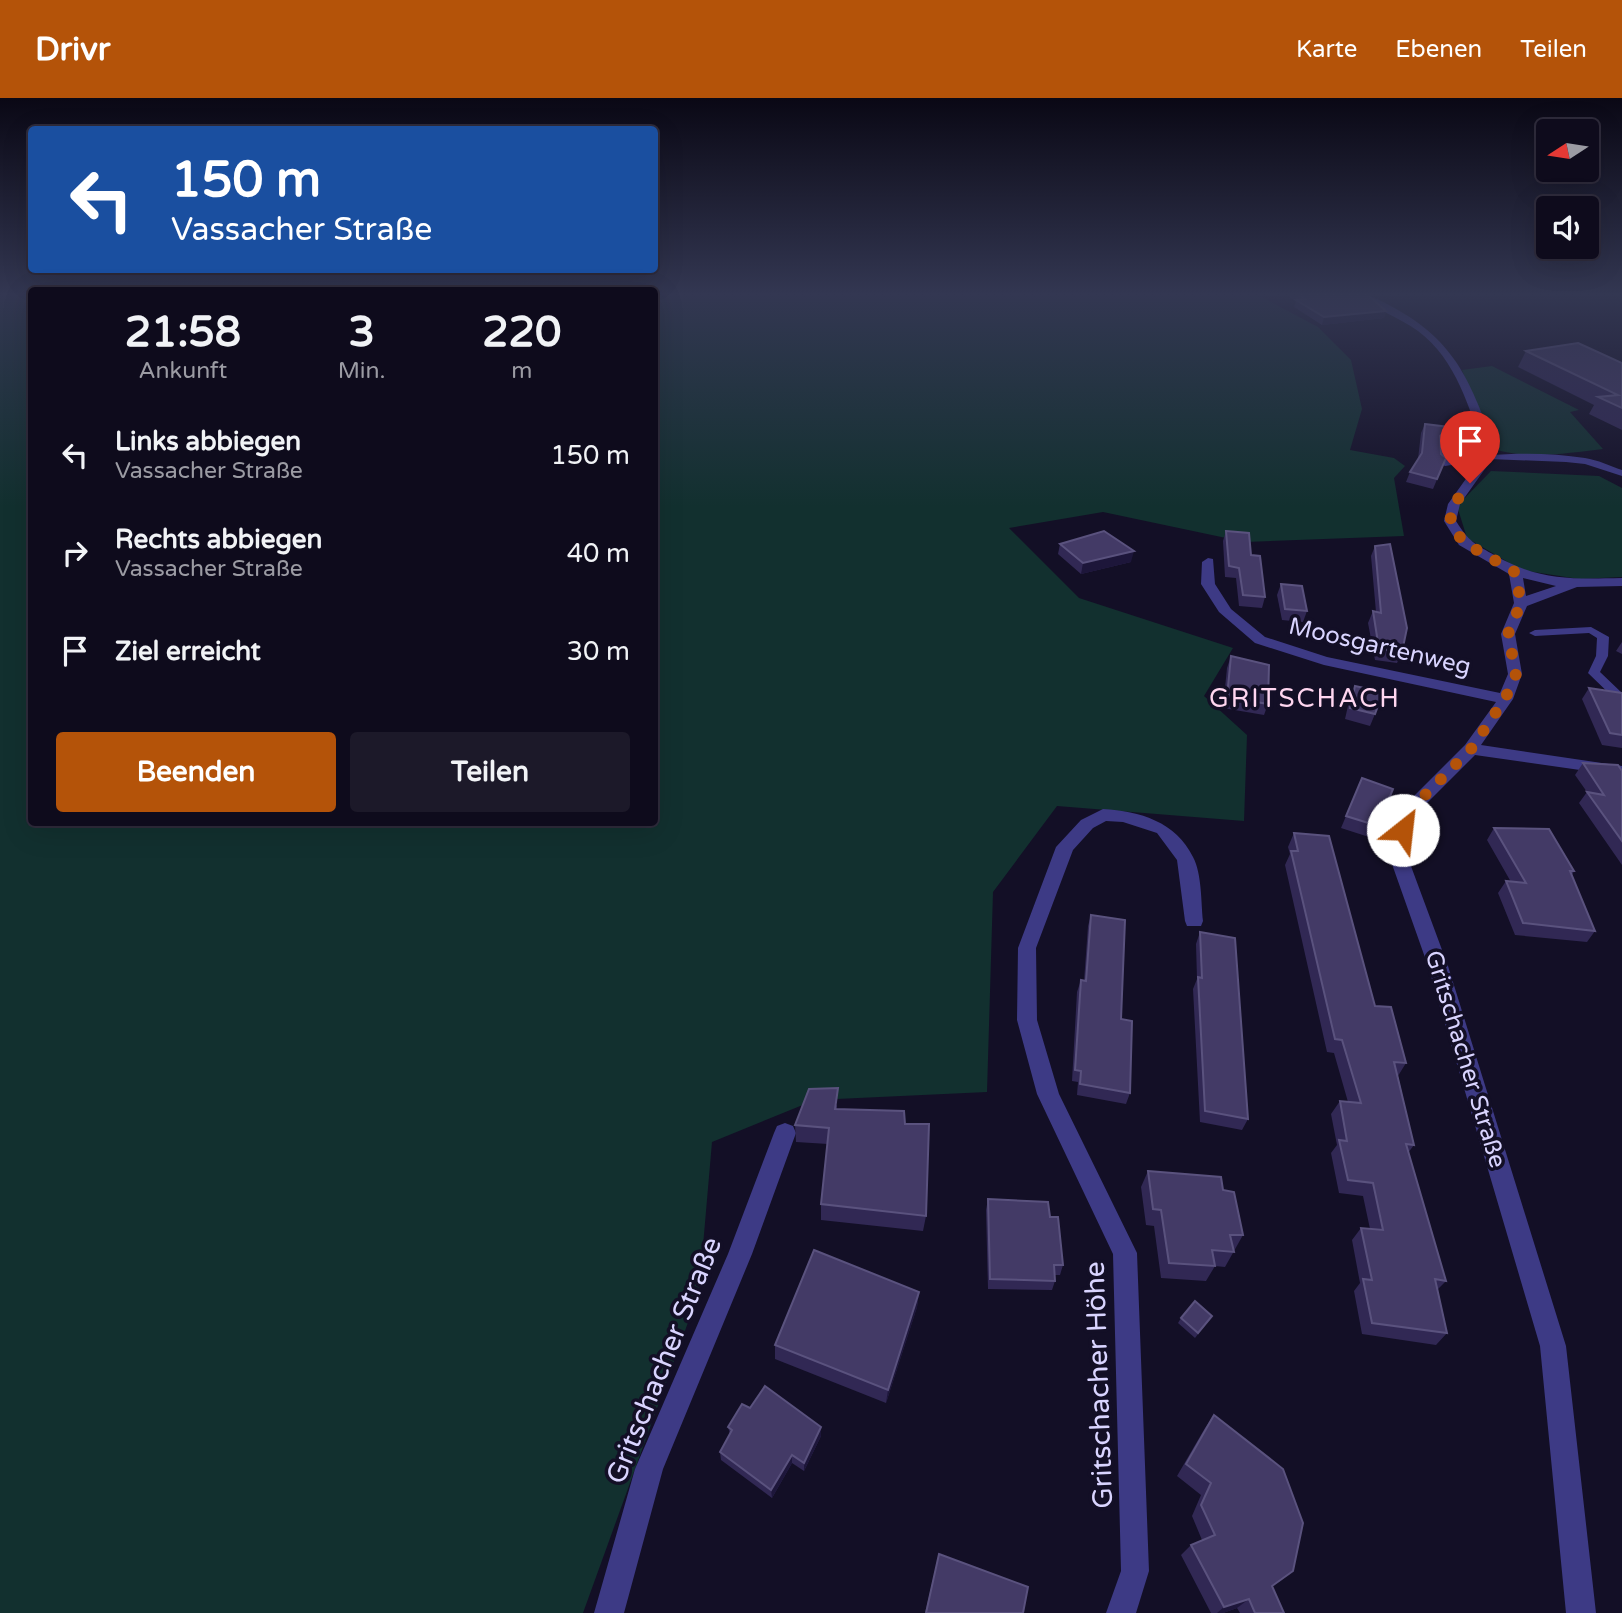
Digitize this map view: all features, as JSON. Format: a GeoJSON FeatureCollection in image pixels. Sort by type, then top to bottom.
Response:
{"type":"FeatureCollection","features":[{"type":"Feature","properties":{"kind":"street"},"geometry":{"type":"LineString","coordinates":[[1453,366],[1491,452],[1454,504],[1450,521],[1463,542],[1515,572],[1543,580],[1575,583],[1622,582]]}},
{"type":"Feature","properties":{"kind":"street","name":"Moosgartenweg"},"geometry":{"type":"LineString","coordinates":[[1208,562],[1208,584],[1226,612],[1260,640],[1324,661],[1505,699]]}},
{"type":"Feature","properties":{"kind":"street"},"geometry":{"type":"LineString","coordinates":[[1515,572],[1521,603],[1575,583]]}},
{"type":"Feature","properties":{"kind":"street","name":"Gritschacher Straße"},"geometry":{"type":"LineString","coordinates":[[1521,603],[1508,634],[1516,674],[1505,699],[1471,749],[1410,810],[1396,850],[1438,965],[1553,1346],[1581,1613]]}},
{"type":"Feature","properties":{"kind":"street"},"geometry":{"type":"LineString","coordinates":[[1471,749],[1622,771]]}},
{"type":"Feature","properties":{"kind":"street","name":"Gritschacher Höhe"},"geometry":{"type":"LineString","coordinates":[[1121,1613],[1135,1571],[1125,1253],[1048,1094],[1027,1020],[1027,948],[1065,848],[1087,824],[1102,815],[1124,816],[1163,830],[1186,859],[1194,921]]}},
{"type":"Feature","properties":{"kind":"street","name":"Gritschacher Straße"},"geometry":{"type":"LineString","coordinates":[[610,1613],[649,1469],[740,1254],[785,1133]]}},
{"type":"Feature","properties":{"kind":"lane"},"geometry":{"type":"LineString","coordinates":[[1443,445],[1445,463],[1489,456],[1586,461],[1622,473]]}},
{"type":"Feature","properties":{"kind":"lane"},"geometry":{"type":"LineString","coordinates":[[1535,633],[1591,630],[1603,637],[1602,656],[1594,673],[1622,699]]}},
{"type":"Feature","properties":{"kind":"green space"},"geometry":{"type":"Polygon","coordinates":[[[0,366],[28,366],[28,826],[658,826],[658,366],[1352,366],[1362,409],[1350,450],[1394,458],[1405,466],[1394,478],[1404,536],[1245,542],[1103,512],[1009,528],[1079,598],[1233,648],[1204,696],[1247,735],[1244,821],[1057,806],[993,892],[987,1092],[815,1100],[712,1142],[699,1292],[583,1613],[0,1613],[0,366]]]}},
{"type":"Feature","properties":{"kind":"green space"},"geometry":{"type":"Polygon","coordinates":[[[1492,366],[1579,410],[1570,412],[1603,449],[1534,455],[1494,449],[1462,370],[1492,366]]]}},
{"type":"Feature","properties":{"kind":"green space"},"geometry":{"type":"Polygon","coordinates":[[[1491,471],[1599,476],[1622,488],[1622,577],[1579,579],[1521,570],[1467,538],[1457,506],[1491,471]]]}},
{"type":"Feature","properties":{"kind":"building"},"geometry":{"type":"Polygon","coordinates":[[[1557,366],[1622,366],[1622,408],[1598,397],[1618,395],[1557,366]]]}},
{"type":"Feature","properties":{"kind":"building"},"geometry":{"type":"Polygon","coordinates":[[[1425,424],[1449,427],[1450,432],[1445,431],[1440,436],[1441,454],[1446,458],[1437,479],[1410,472],[1422,453],[1425,424]]]}},
{"type":"Feature","properties":{"kind":"building"},"geometry":{"type":"Polygon","coordinates":[[[1104,531],[1134,551],[1083,563],[1060,544],[1104,531]]]}},
{"type":"Feature","properties":{"kind":"building"},"geometry":{"type":"Polygon","coordinates":[[[1226,531],[1249,533],[1251,555],[1260,556],[1265,597],[1243,595],[1239,568],[1229,566],[1226,531]]]}},
{"type":"Feature","properties":{"kind":"building"},"geometry":{"type":"Polygon","coordinates":[[[1390,544],[1407,628],[1402,652],[1379,649],[1373,611],[1381,613],[1375,546],[1390,544]]]}},
{"type":"Feature","properties":{"kind":"building"},"geometry":{"type":"Polygon","coordinates":[[[1281,584],[1302,586],[1307,611],[1285,609],[1281,584]]]}},
{"type":"Feature","properties":{"kind":"building"},"geometry":{"type":"Polygon","coordinates":[[[1231,656],[1269,665],[1268,704],[1227,697],[1231,656]]]}},
{"type":"Feature","properties":{"kind":"building"},"geometry":{"type":"Polygon","coordinates":[[[1355,686],[1383,692],[1375,714],[1350,708],[1355,686]]]}},
{"type":"Feature","properties":{"kind":"building"},"geometry":{"type":"Polygon","coordinates":[[[1589,688],[1622,693],[1622,735],[1610,733],[1589,688]]]}},
{"type":"Feature","properties":{"kind":"building"},"geometry":{"type":"Polygon","coordinates":[[[1583,763],[1618,765],[1622,771],[1622,841],[1587,792],[1604,795],[1583,763]]]}},
{"type":"Feature","properties":{"kind":"building"},"geometry":{"type":"Polygon","coordinates":[[[1362,778],[1393,789],[1378,826],[1346,816],[1362,778]]]}},
{"type":"Feature","properties":{"kind":"building"},"geometry":{"type":"Polygon","coordinates":[[[1494,828],[1549,829],[1574,871],[1570,871],[1595,931],[1523,923],[1506,881],[1526,883],[1494,828]]]}},
{"type":"Feature","properties":{"kind":"building"},"geometry":{"type":"Polygon","coordinates":[[[1294,833],[1329,836],[1375,1006],[1391,1007],[1406,1063],[1394,1062],[1414,1145],[1406,1144],[1446,1281],[1435,1279],[1447,1333],[1372,1323],[1363,1279],[1372,1280],[1361,1228],[1383,1230],[1373,1183],[1348,1180],[1339,1140],[1347,1141],[1340,1101],[1361,1103],[1342,1040],[1335,1039],[1291,851],[1298,851],[1294,833]]]}},
{"type":"Feature","properties":{"kind":"building"},"geometry":{"type":"Polygon","coordinates":[[[1091,915],[1125,920],[1121,1019],[1132,1021],[1130,1093],[1080,1084],[1081,1071],[1075,1070],[1081,980],[1086,981],[1091,915]]]}},
{"type":"Feature","properties":{"kind":"building"},"geometry":{"type":"Polygon","coordinates":[[[1200,932],[1235,938],[1248,1119],[1205,1111],[1198,977],[1202,978],[1200,932]]]}},
{"type":"Feature","properties":{"kind":"building"},"geometry":{"type":"Polygon","coordinates":[[[838,1088],[835,1109],[904,1111],[905,1124],[929,1124],[926,1216],[821,1204],[829,1128],[795,1125],[809,1089],[838,1088]]]}},
{"type":"Feature","properties":{"kind":"building"},"geometry":{"type":"Polygon","coordinates":[[[1148,1171],[1221,1177],[1223,1190],[1234,1192],[1243,1235],[1230,1235],[1234,1252],[1212,1250],[1215,1266],[1169,1263],[1161,1210],[1153,1209],[1148,1171]]]}},
{"type":"Feature","properties":{"kind":"building"},"geometry":{"type":"Polygon","coordinates":[[[988,1199],[1048,1202],[1050,1217],[1058,1217],[1063,1265],[1054,1265],[1055,1281],[990,1279],[988,1199]]]}},
{"type":"Feature","properties":{"kind":"building"},"geometry":{"type":"Polygon","coordinates":[[[814,1250],[919,1292],[888,1390],[775,1345],[814,1250]]]}},
{"type":"Feature","properties":{"kind":"building"},"geometry":{"type":"Polygon","coordinates":[[[1195,1301],[1212,1316],[1198,1333],[1181,1318],[1195,1301]]]}},
{"type":"Feature","properties":{"kind":"building"},"geometry":{"type":"Polygon","coordinates":[[[765,1386],[821,1427],[804,1463],[792,1455],[771,1490],[720,1452],[732,1430],[728,1427],[742,1404],[750,1408],[765,1386]]]}},
{"type":"Feature","properties":{"kind":"building"},"geometry":{"type":"Polygon","coordinates":[[[1214,1415],[1283,1469],[1303,1523],[1293,1571],[1272,1586],[1284,1613],[1255,1613],[1249,1599],[1224,1607],[1191,1545],[1215,1535],[1201,1505],[1211,1483],[1186,1464],[1214,1415]]]}},
{"type":"Feature","properties":{"kind":"building"},"geometry":{"type":"Polygon","coordinates":[[[939,1554],[1028,1587],[1023,1613],[926,1613],[939,1554]]]}},
{"type":"Feature","properties":{"kind":"district","name":"GRITSCHACH"},"geometry":{"type":"Point","coordinates":[1305,698]}},
{"type":"Feature","properties":{"kind":"route"},"geometry":{"type":"LineString","coordinates":[[1403,830],[1410,810],[1471,749],[1505,699],[1516,674],[1508,634],[1521,603],[1515,572],[1463,542],[1450,521],[1454,504],[1470,483]]}}]}
